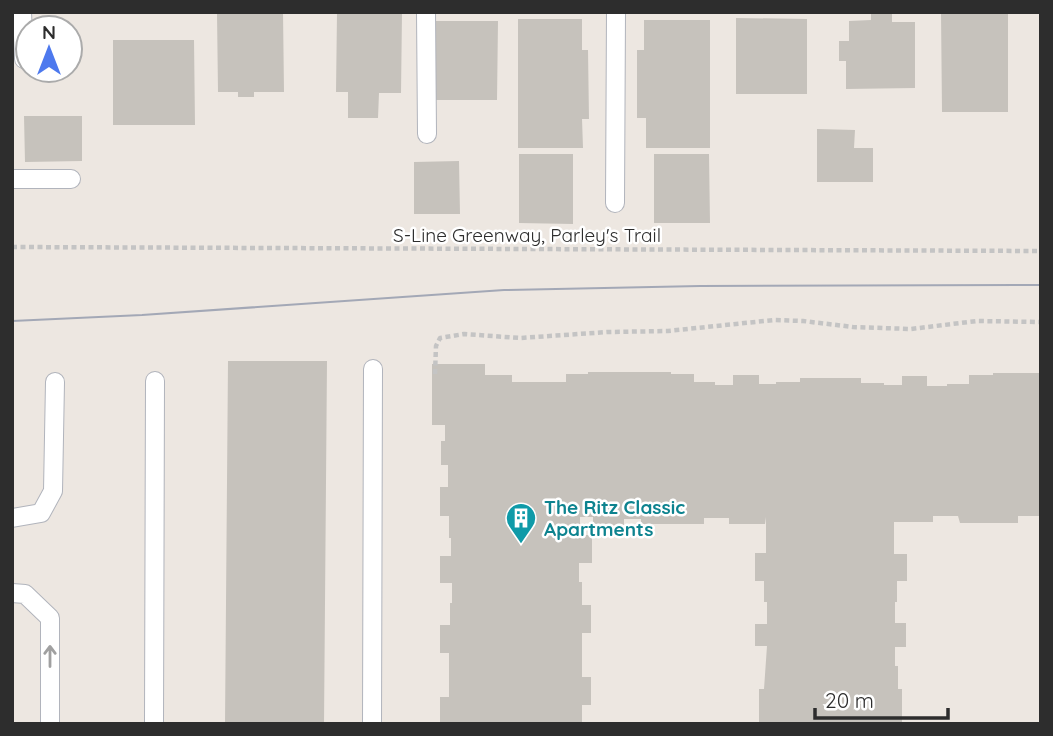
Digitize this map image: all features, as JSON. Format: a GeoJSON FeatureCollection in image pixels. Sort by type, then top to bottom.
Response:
{"type":"FeatureCollection","features":[{"type":"Feature","properties":{"kind":"lane"},"geometry":{"type":"LineString","coordinates":[[426,12],[427,134]]}},
{"type":"Feature","properties":{"kind":"lane"},"geometry":{"type":"LineString","coordinates":[[615,202],[616,12]]}},
{"type":"Feature","properties":{"kind":"lane"},"geometry":{"type":"LineString","coordinates":[[12,179],[71,179]]}},
{"type":"Feature","properties":{"kind":"lane"},"geometry":{"type":"LineString","coordinates":[[372,724],[373,369]]}},
{"type":"Feature","properties":{"kind":"lane"},"geometry":{"type":"LineString","coordinates":[[154,724],[155,381]]}},
{"type":"Feature","properties":{"kind":"lane"},"geometry":{"type":"LineString","coordinates":[[12,518],[41,513],[52,491],[55,382]]}},
{"type":"Feature","properties":{"kind":"lane"},"geometry":{"type":"LineString","coordinates":[[12,593],[25,594],[50,618],[50,724]]}},
{"type":"Feature","properties":{"kind":"path","name":"S-Line Greenway, Parley's Trail"},"geometry":{"type":"LineString","coordinates":[[12,247],[1041,251]]}},
{"type":"Feature","properties":{"kind":"path"},"geometry":{"type":"LineString","coordinates":[[435,374],[436,346],[440,338],[464,334],[520,338],[668,331],[774,320],[911,329],[977,321],[1041,322]]}},
{"type":"Feature","properties":{"kind":"building"},"geometry":{"type":"Polygon","coordinates":[[[283,12],[284,92],[254,92],[254,97],[238,97],[238,92],[218,92],[217,13],[283,12]]]}},
{"type":"Feature","properties":{"kind":"building"},"geometry":{"type":"Polygon","coordinates":[[[941,12],[1008,12],[1008,112],[942,112],[941,12]]]}},
{"type":"Feature","properties":{"kind":"building"},"geometry":{"type":"Polygon","coordinates":[[[337,13],[402,13],[401,93],[379,93],[378,118],[348,118],[348,92],[336,92],[337,13]]]}},
{"type":"Feature","properties":{"kind":"building"},"geometry":{"type":"Polygon","coordinates":[[[871,13],[892,13],[892,22],[915,22],[915,88],[846,89],[846,61],[839,61],[839,41],[849,41],[849,21],[871,20],[871,13]]]}},
{"type":"Feature","properties":{"kind":"building"},"geometry":{"type":"Polygon","coordinates":[[[736,18],[807,19],[807,94],[736,94],[736,18]]]}},
{"type":"Feature","properties":{"kind":"building"},"geometry":{"type":"Polygon","coordinates":[[[518,19],[582,19],[582,50],[588,50],[589,119],[582,119],[583,148],[518,148],[518,19]]]}},
{"type":"Feature","properties":{"kind":"building"},"geometry":{"type":"Polygon","coordinates":[[[644,20],[710,20],[710,148],[646,148],[646,118],[637,118],[637,50],[644,50],[644,20]]]}},
{"type":"Feature","properties":{"kind":"building"},"geometry":{"type":"Polygon","coordinates":[[[436,21],[498,21],[497,100],[436,100],[436,21]]]}},
{"type":"Feature","properties":{"kind":"building"},"geometry":{"type":"Polygon","coordinates":[[[113,40],[194,40],[195,125],[113,125],[113,40]]]}},
{"type":"Feature","properties":{"kind":"building"},"geometry":{"type":"Polygon","coordinates":[[[24,116],[82,116],[82,161],[25,162],[24,116]]]}},
{"type":"Feature","properties":{"kind":"building"},"geometry":{"type":"Polygon","coordinates":[[[817,129],[855,130],[854,148],[873,148],[873,182],[817,182],[817,129]]]}},
{"type":"Feature","properties":{"kind":"building"},"geometry":{"type":"Polygon","coordinates":[[[519,154],[573,154],[573,224],[519,223],[519,154]]]}},
{"type":"Feature","properties":{"kind":"building"},"geometry":{"type":"Polygon","coordinates":[[[654,154],[709,154],[710,223],[654,223],[654,154]]]}},
{"type":"Feature","properties":{"kind":"building"},"geometry":{"type":"Polygon","coordinates":[[[459,161],[460,214],[414,214],[414,162],[459,161]]]}},
{"type":"Feature","properties":{"kind":"building"},"geometry":{"type":"Polygon","coordinates":[[[228,361],[327,361],[324,724],[225,724],[228,361]]]}},
{"type":"Feature","properties":{"kind":"building","name":"The Ritz Classic Apartments"},"geometry":{"type":"Polygon","coordinates":[[[432,364],[485,364],[485,375],[512,375],[512,382],[566,382],[566,374],[588,372],[671,372],[694,374],[694,382],[715,382],[715,385],[733,385],[733,375],[759,375],[759,384],[800,382],[800,378],[861,378],[861,383],[902,385],[902,376],[927,376],[927,386],[947,386],[969,384],[969,375],[1041,373],[1041,516],[1018,516],[1018,523],[960,523],[958,516],[933,516],[933,522],[894,522],[894,554],[907,554],[907,581],[897,581],[895,602],[895,623],[906,623],[906,647],[895,647],[898,689],[902,689],[902,724],[759,724],[759,689],[764,689],[767,646],[755,646],[755,624],[767,624],[767,602],[764,602],[764,581],[755,581],[755,553],[766,553],[766,517],[765,524],[729,524],[729,518],[704,518],[704,524],[641,524],[641,519],[624,519],[624,530],[593,530],[593,517],[580,517],[580,535],[592,535],[592,563],[579,563],[582,605],[591,605],[591,633],[582,633],[582,677],[591,677],[591,705],[582,705],[582,724],[440,724],[440,697],[449,697],[449,653],[440,653],[440,625],[450,625],[452,583],[440,583],[440,556],[451,556],[451,538],[449,516],[440,516],[440,487],[448,487],[448,465],[441,465],[441,441],[445,441],[445,425],[432,425],[432,364]]]}},
{"type":"Feature","properties":{"kind":"tram line"},"geometry":{"type":"LineString","coordinates":[[12,321],[142,315],[504,290],[700,286],[1041,285]]}},
{"type":"Feature","properties":{"kind":"place","name":"The Ritz Classic Apartments"},"geometry":{"type":"Point","coordinates":[521,545]}}]}
